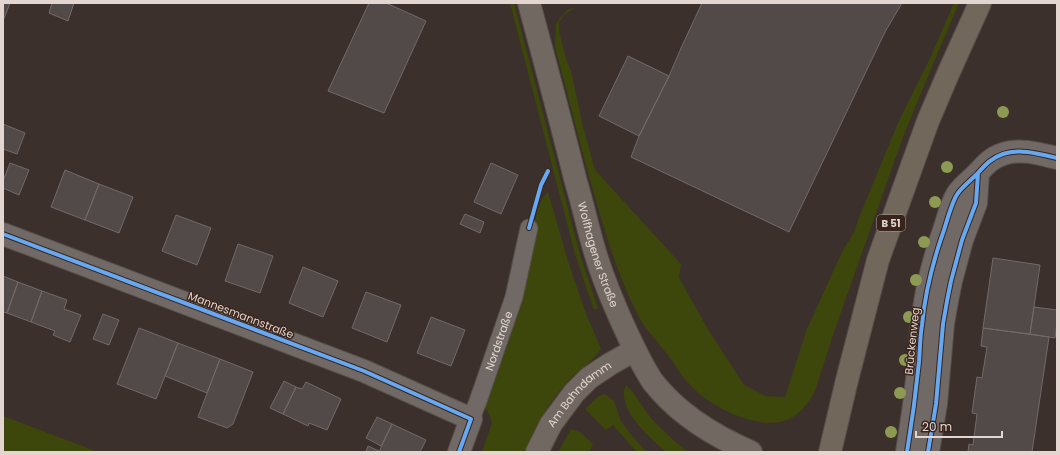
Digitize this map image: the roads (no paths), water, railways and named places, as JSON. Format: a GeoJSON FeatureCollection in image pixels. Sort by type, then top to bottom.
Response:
{"type":"FeatureCollection","features":[{"type":"Feature","properties":{"kind":"main road","name":"Wolfhagener Straße"},"geometry":{"type":"LineString","coordinates":[[528,3],[595,252],[614,305],[635,350],[654,382],[668,399],[684,414],[707,430],[751,452]]}},
{"type":"Feature","properties":{"kind":"main road","name":"B 51"},"geometry":{"type":"LineString","coordinates":[[830,452],[878,260],[928,121],[980,3]]}},
{"type":"Feature","properties":{"kind":"main road","name":"Am Bahndamm"},"geometry":{"type":"LineString","coordinates":[[537,452],[552,424],[574,393],[588,378],[635,350]]}},
{"type":"Feature","properties":{"kind":"street","name":"Brückenweg"},"geometry":{"type":"LineString","coordinates":[[906,452],[914,403],[926,300],[936,255],[949,213],[957,194],[985,164],[1003,154],[1023,152],[1057,158]]}},
{"type":"Feature","properties":{"kind":"street"},"geometry":{"type":"LineString","coordinates":[[928,452],[936,404],[943,324],[947,301],[954,267],[962,240],[976,203],[978,173]]}},
{"type":"Feature","properties":{"kind":"street","name":"Mannesmannstraße"},"geometry":{"type":"LineString","coordinates":[[3,234],[364,371],[471,419]]}},
{"type":"Feature","properties":{"kind":"street","name":"Nordstraße"},"geometry":{"type":"LineString","coordinates":[[459,452],[471,419]]}},
{"type":"Feature","properties":{"kind":"lane","name":"Nordstraße"},"geometry":{"type":"LineString","coordinates":[[471,419],[514,297],[529,228]]}}]}
